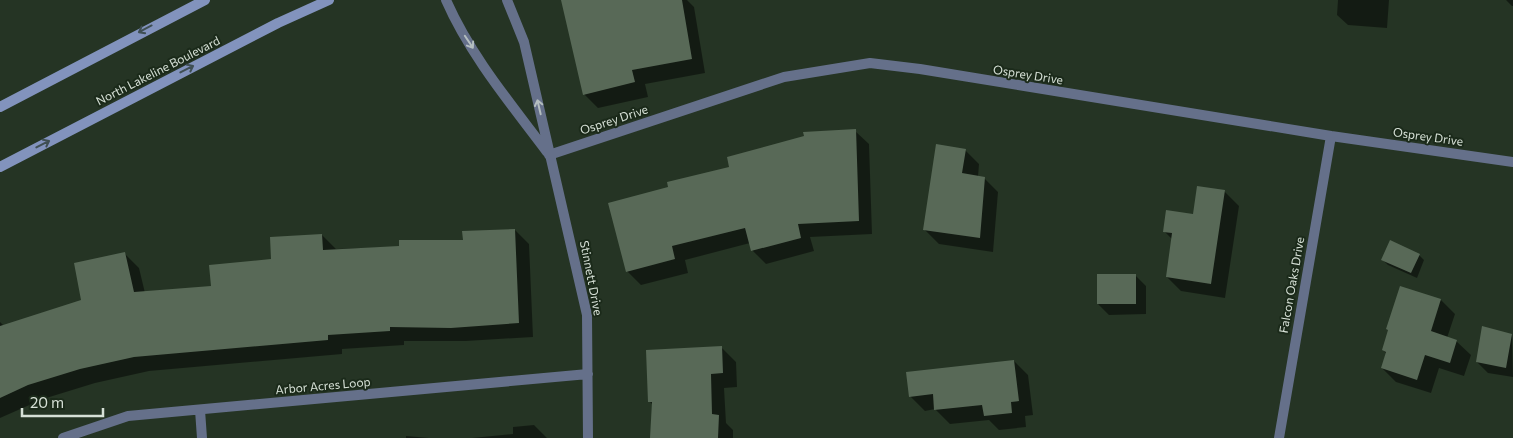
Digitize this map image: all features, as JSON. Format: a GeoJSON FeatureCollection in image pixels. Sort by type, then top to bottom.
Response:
{"type":"FeatureCollection","features":[{"type":"Feature","properties":{"kind":"main road"},"geometry":{"type":"LineString","coordinates":[[0,107],[205,0]]}},
{"type":"Feature","properties":{"kind":"main road","name":"North Lakeline Boulevard"},"geometry":{"type":"LineString","coordinates":[[0,167],[278,23],[329,0]]}},
{"type":"Feature","properties":{"kind":"street","name":"Stinnett Drive"},"geometry":{"type":"LineString","coordinates":[[446,0],[457,25],[549,155]]}},
{"type":"Feature","properties":{"kind":"street","name":"Stinnett Drive"},"geometry":{"type":"LineString","coordinates":[[508,0],[524,42],[549,155],[562,198],[587,315],[588,438]]}},
{"type":"Feature","properties":{"kind":"street","name":"Osprey Drive"},"geometry":{"type":"LineString","coordinates":[[549,155],[784,77],[870,62],[920,68],[1331,136],[1513,162]]}},
{"type":"Feature","properties":{"kind":"street","name":"Falcon Oaks Drive"},"geometry":{"type":"LineString","coordinates":[[1278,438],[1331,136]]}},
{"type":"Feature","properties":{"kind":"street","name":"Arbor Acres Loop"},"geometry":{"type":"LineString","coordinates":[[63,438],[128,416],[588,374]]}},
{"type":"Feature","properties":{"kind":"street"},"geometry":{"type":"LineString","coordinates":[[200,410],[202,438]]}},
{"type":"Feature","properties":{"kind":"building"},"geometry":{"type":"Polygon","coordinates":[[[561,0],[682,0],[692,59],[632,70],[635,82],[583,95],[561,0]]]}},
{"type":"Feature","properties":{"kind":"building"},"geometry":{"type":"Polygon","coordinates":[[[856,129],[859,221],[798,224],[801,238],[751,251],[745,228],[672,246],[675,259],[626,272],[608,203],[668,187],[667,182],[729,167],[727,157],[804,136],[803,132],[856,129]]]}},
{"type":"Feature","properties":{"kind":"building"},"geometry":{"type":"Polygon","coordinates":[[[936,144],[966,149],[962,173],[985,177],[980,238],[923,230],[936,144]]]}},
{"type":"Feature","properties":{"kind":"building"},"geometry":{"type":"Polygon","coordinates":[[[1197,186],[1225,190],[1211,284],[1166,277],[1172,233],[1163,232],[1166,210],[1193,214],[1197,186]]]}},
{"type":"Feature","properties":{"kind":"building"},"geometry":{"type":"Polygon","coordinates":[[[515,229],[519,323],[451,328],[390,327],[390,331],[328,335],[328,340],[134,357],[80,369],[28,385],[0,398],[0,326],[81,300],[74,263],[125,252],[134,292],[211,286],[209,265],[271,259],[270,237],[322,234],[323,250],[399,246],[399,240],[463,240],[462,231],[515,229]]]}},
{"type":"Feature","properties":{"kind":"building"},"geometry":{"type":"Polygon","coordinates":[[[1390,240],[1420,254],[1411,273],[1381,260],[1390,240]]]}},
{"type":"Feature","properties":{"kind":"building"},"geometry":{"type":"Polygon","coordinates":[[[1097,274],[1136,274],[1136,304],[1097,304],[1097,274]]]}},
{"type":"Feature","properties":{"kind":"building"},"geometry":{"type":"Polygon","coordinates":[[[1400,286],[1441,299],[1431,331],[1457,340],[1450,363],[1425,355],[1417,380],[1381,368],[1386,352],[1382,350],[1388,330],[1386,329],[1400,286]]]}},
{"type":"Feature","properties":{"kind":"building"},"geometry":{"type":"Polygon","coordinates":[[[1482,326],[1512,334],[1506,368],[1476,362],[1482,326]]]}},
{"type":"Feature","properties":{"kind":"building"},"geometry":{"type":"Polygon","coordinates":[[[722,346],[723,373],[711,374],[712,414],[719,415],[718,438],[650,438],[652,402],[648,402],[646,350],[722,346]]]}},
{"type":"Feature","properties":{"kind":"building"},"geometry":{"type":"Polygon","coordinates":[[[1014,360],[1019,401],[1011,402],[1012,413],[984,416],[982,405],[934,410],[933,394],[909,397],[906,372],[1014,360]]]}}]}
